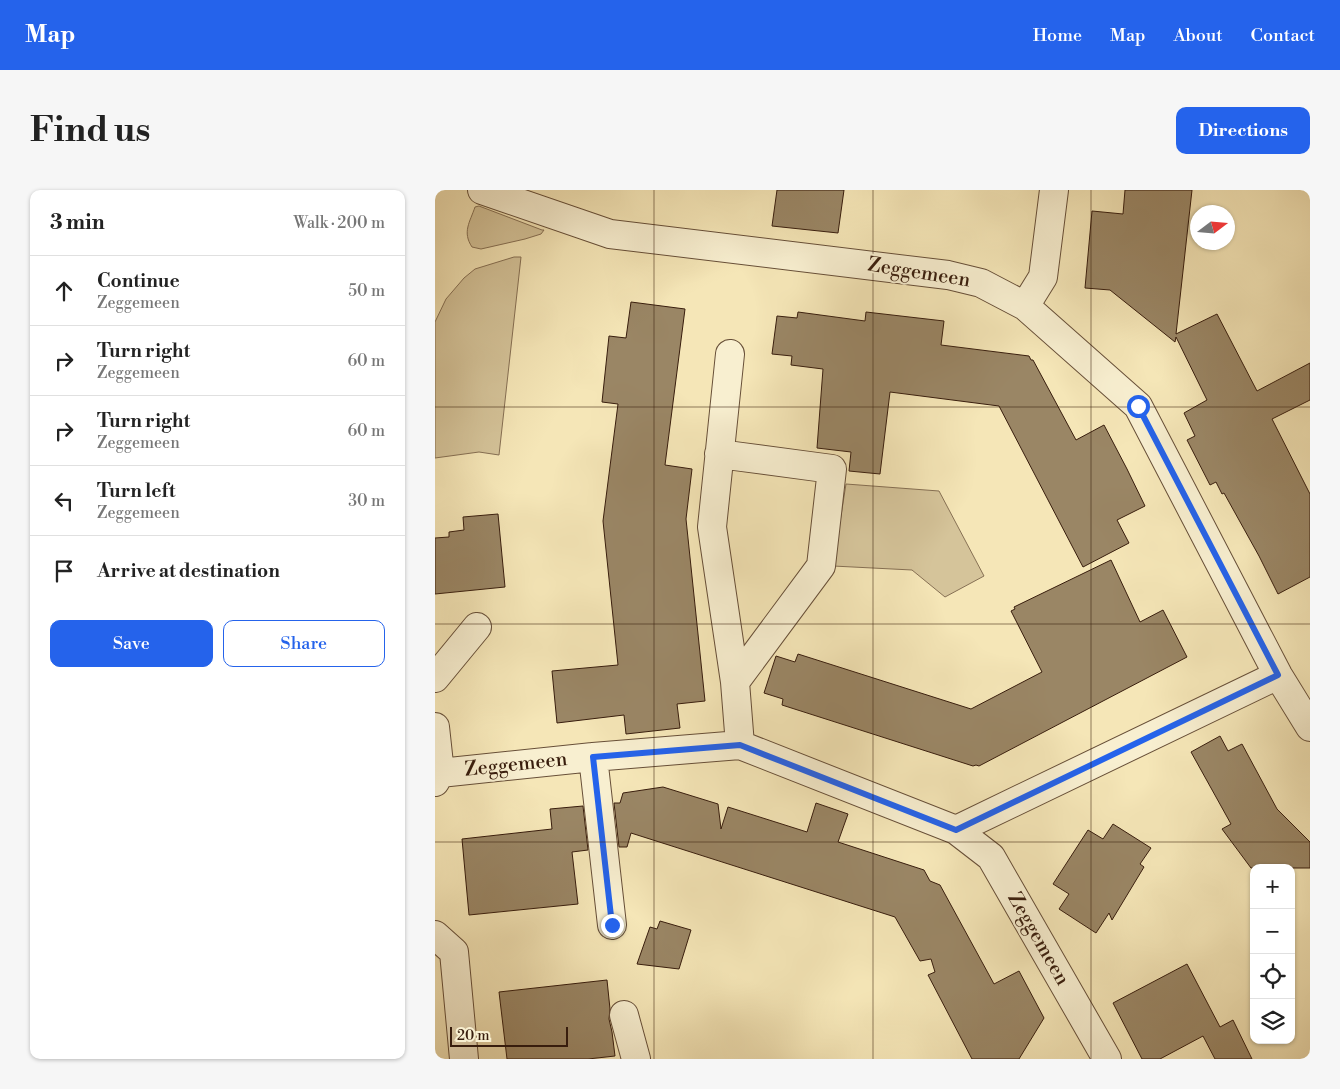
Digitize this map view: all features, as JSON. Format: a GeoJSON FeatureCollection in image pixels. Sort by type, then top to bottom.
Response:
{"type":"FeatureCollection","features":[{"type":"Feature","properties":{"kind":"street","name":"Zeggemeen"},"geometry":{"type":"LineString","coordinates":[[482,190],[610,234],[948,275],[981,283],[1025,306],[1138,406],[1278,675],[1310,727]]}},
{"type":"Feature","properties":{"kind":"street"},"geometry":{"type":"LineString","coordinates":[[1025,306],[1043,277],[1054,190]]}},
{"type":"Feature","properties":{"kind":"street"},"geometry":{"type":"LineString","coordinates":[[730,354],[713,527],[735,682],[740,745]]}},
{"type":"Feature","properties":{"kind":"street"},"geometry":{"type":"LineString","coordinates":[[719,454],[832,468],[821,566],[735,682]]}},
{"type":"Feature","properties":{"kind":"street"},"geometry":{"type":"LineString","coordinates":[[435,678],[477,627]]}},
{"type":"Feature","properties":{"kind":"street"},"geometry":{"type":"LineString","coordinates":[[956,830],[1278,675]]}},
{"type":"Feature","properties":{"kind":"street","name":"Zeggemeen"},"geometry":{"type":"LineString","coordinates":[[435,727],[437,778],[593,757],[740,745],[956,830],[991,857],[1107,1059]]}},
{"type":"Feature","properties":{"kind":"street","name":"Zeggemeen"},"geometry":{"type":"LineString","coordinates":[[593,757],[612,925]]}},
{"type":"Feature","properties":{"kind":"street"},"geometry":{"type":"LineString","coordinates":[[435,935],[454,952],[464,1059]]}},
{"type":"Feature","properties":{"kind":"street"},"geometry":{"type":"LineString","coordinates":[[624,1015],[636,1059]]}},
{"type":"Feature","properties":{"kind":"shaded area"},"geometry":{"type":"Polygon","coordinates":[[[479,206],[544,230],[541,234],[525,239],[481,249],[472,247],[467,232],[475,207],[479,206]]]}},
{"type":"Feature","properties":{"kind":"shaded area"},"geometry":{"type":"Polygon","coordinates":[[[514,257],[521,257],[499,455],[479,452],[435,458],[435,322],[446,299],[464,278],[475,269],[514,257]]]}},
{"type":"Feature","properties":{"kind":"shaded area"},"geometry":{"type":"Polygon","coordinates":[[[846,484],[939,491],[984,576],[945,597],[912,570],[833,566],[846,484]]]}},
{"type":"Feature","properties":{"kind":"building"},"geometry":{"type":"Polygon","coordinates":[[[777,190],[844,190],[838,233],[772,226],[777,190]]]}},
{"type":"Feature","properties":{"kind":"building"},"geometry":{"type":"Polygon","coordinates":[[[1125,190],[1192,190],[1176,334],[1217,314],[1257,391],[1310,363],[1310,400],[1272,419],[1310,494],[1310,577],[1278,594],[1224,493],[1222,494],[1216,482],[1210,485],[1187,440],[1195,436],[1184,413],[1207,400],[1176,337],[1175,342],[1110,290],[1085,288],[1092,211],[1123,214],[1125,190]]]}},
{"type":"Feature","properties":{"kind":"building"},"geometry":{"type":"Polygon","coordinates":[[[631,302],[685,309],[665,465],[692,469],[686,519],[705,701],[677,704],[680,728],[626,734],[624,715],[557,723],[552,671],[618,665],[603,521],[618,404],[602,402],[609,336],[626,338],[631,302]]]}},
{"type":"Feature","properties":{"kind":"building"},"geometry":{"type":"Polygon","coordinates":[[[798,312],[865,321],[866,312],[944,321],[941,345],[1029,356],[1033,360],[1076,440],[1104,425],[1145,506],[1117,520],[1129,543],[1083,567],[999,406],[890,392],[880,474],[849,471],[851,452],[817,448],[823,369],[791,365],[792,356],[772,354],[777,316],[797,318],[798,312]]]}},
{"type":"Feature","properties":{"kind":"building"},"geometry":{"type":"Polygon","coordinates":[[[498,514],[505,587],[435,594],[435,538],[449,537],[449,532],[464,530],[463,517],[498,514]]]}},
{"type":"Feature","properties":{"kind":"building"},"geometry":{"type":"Polygon","coordinates":[[[1111,560],[1140,622],[1163,610],[1187,657],[979,766],[973,766],[782,705],[783,699],[764,693],[776,656],[795,662],[798,654],[971,709],[1042,672],[1011,611],[1015,609],[1014,607],[1111,560]]]}},
{"type":"Feature","properties":{"kind":"building"},"geometry":{"type":"Polygon","coordinates":[[[1220,736],[1228,751],[1242,744],[1277,809],[1310,842],[1310,868],[1295,868],[1295,864],[1250,864],[1250,867],[1222,829],[1231,824],[1191,752],[1220,736]]]}},
{"type":"Feature","properties":{"kind":"building"},"geometry":{"type":"Polygon","coordinates":[[[663,787],[718,804],[721,829],[728,807],[807,832],[816,803],[848,814],[838,842],[924,870],[930,881],[940,885],[994,984],[1019,971],[1044,1018],[1019,1059],[972,1059],[928,975],[935,972],[931,959],[920,961],[895,917],[631,833],[627,847],[619,847],[614,803],[620,803],[623,793],[663,787]]]}},
{"type":"Feature","properties":{"kind":"building"},"geometry":{"type":"Polygon","coordinates":[[[583,806],[588,850],[572,852],[578,904],[469,915],[462,839],[552,829],[550,809],[583,806]]]}},
{"type":"Feature","properties":{"kind":"building"},"geometry":{"type":"Polygon","coordinates":[[[1113,824],[1151,848],[1140,864],[1144,867],[1112,920],[1109,913],[1096,933],[1059,909],[1069,894],[1053,884],[1088,830],[1103,839],[1113,824]]]}},
{"type":"Feature","properties":{"kind":"building"},"geometry":{"type":"Polygon","coordinates":[[[660,921],[691,930],[679,969],[637,964],[650,927],[657,929],[660,921]]]}},
{"type":"Feature","properties":{"kind":"building"},"geometry":{"type":"Polygon","coordinates":[[[1187,964],[1220,1027],[1233,1020],[1252,1059],[1215,1059],[1203,1036],[1160,1059],[1142,1059],[1113,1003],[1187,964]]]}},
{"type":"Feature","properties":{"kind":"building"},"geometry":{"type":"Polygon","coordinates":[[[607,980],[610,1009],[609,1019],[615,1056],[588,1059],[507,1059],[499,992],[607,980]]]}},
{"type":"Feature","properties":{"kind":"route"},"geometry":{"type":"LineString","coordinates":[[612,925],[593,757],[740,745],[956,830],[1278,675],[1138,406]]}}]}
